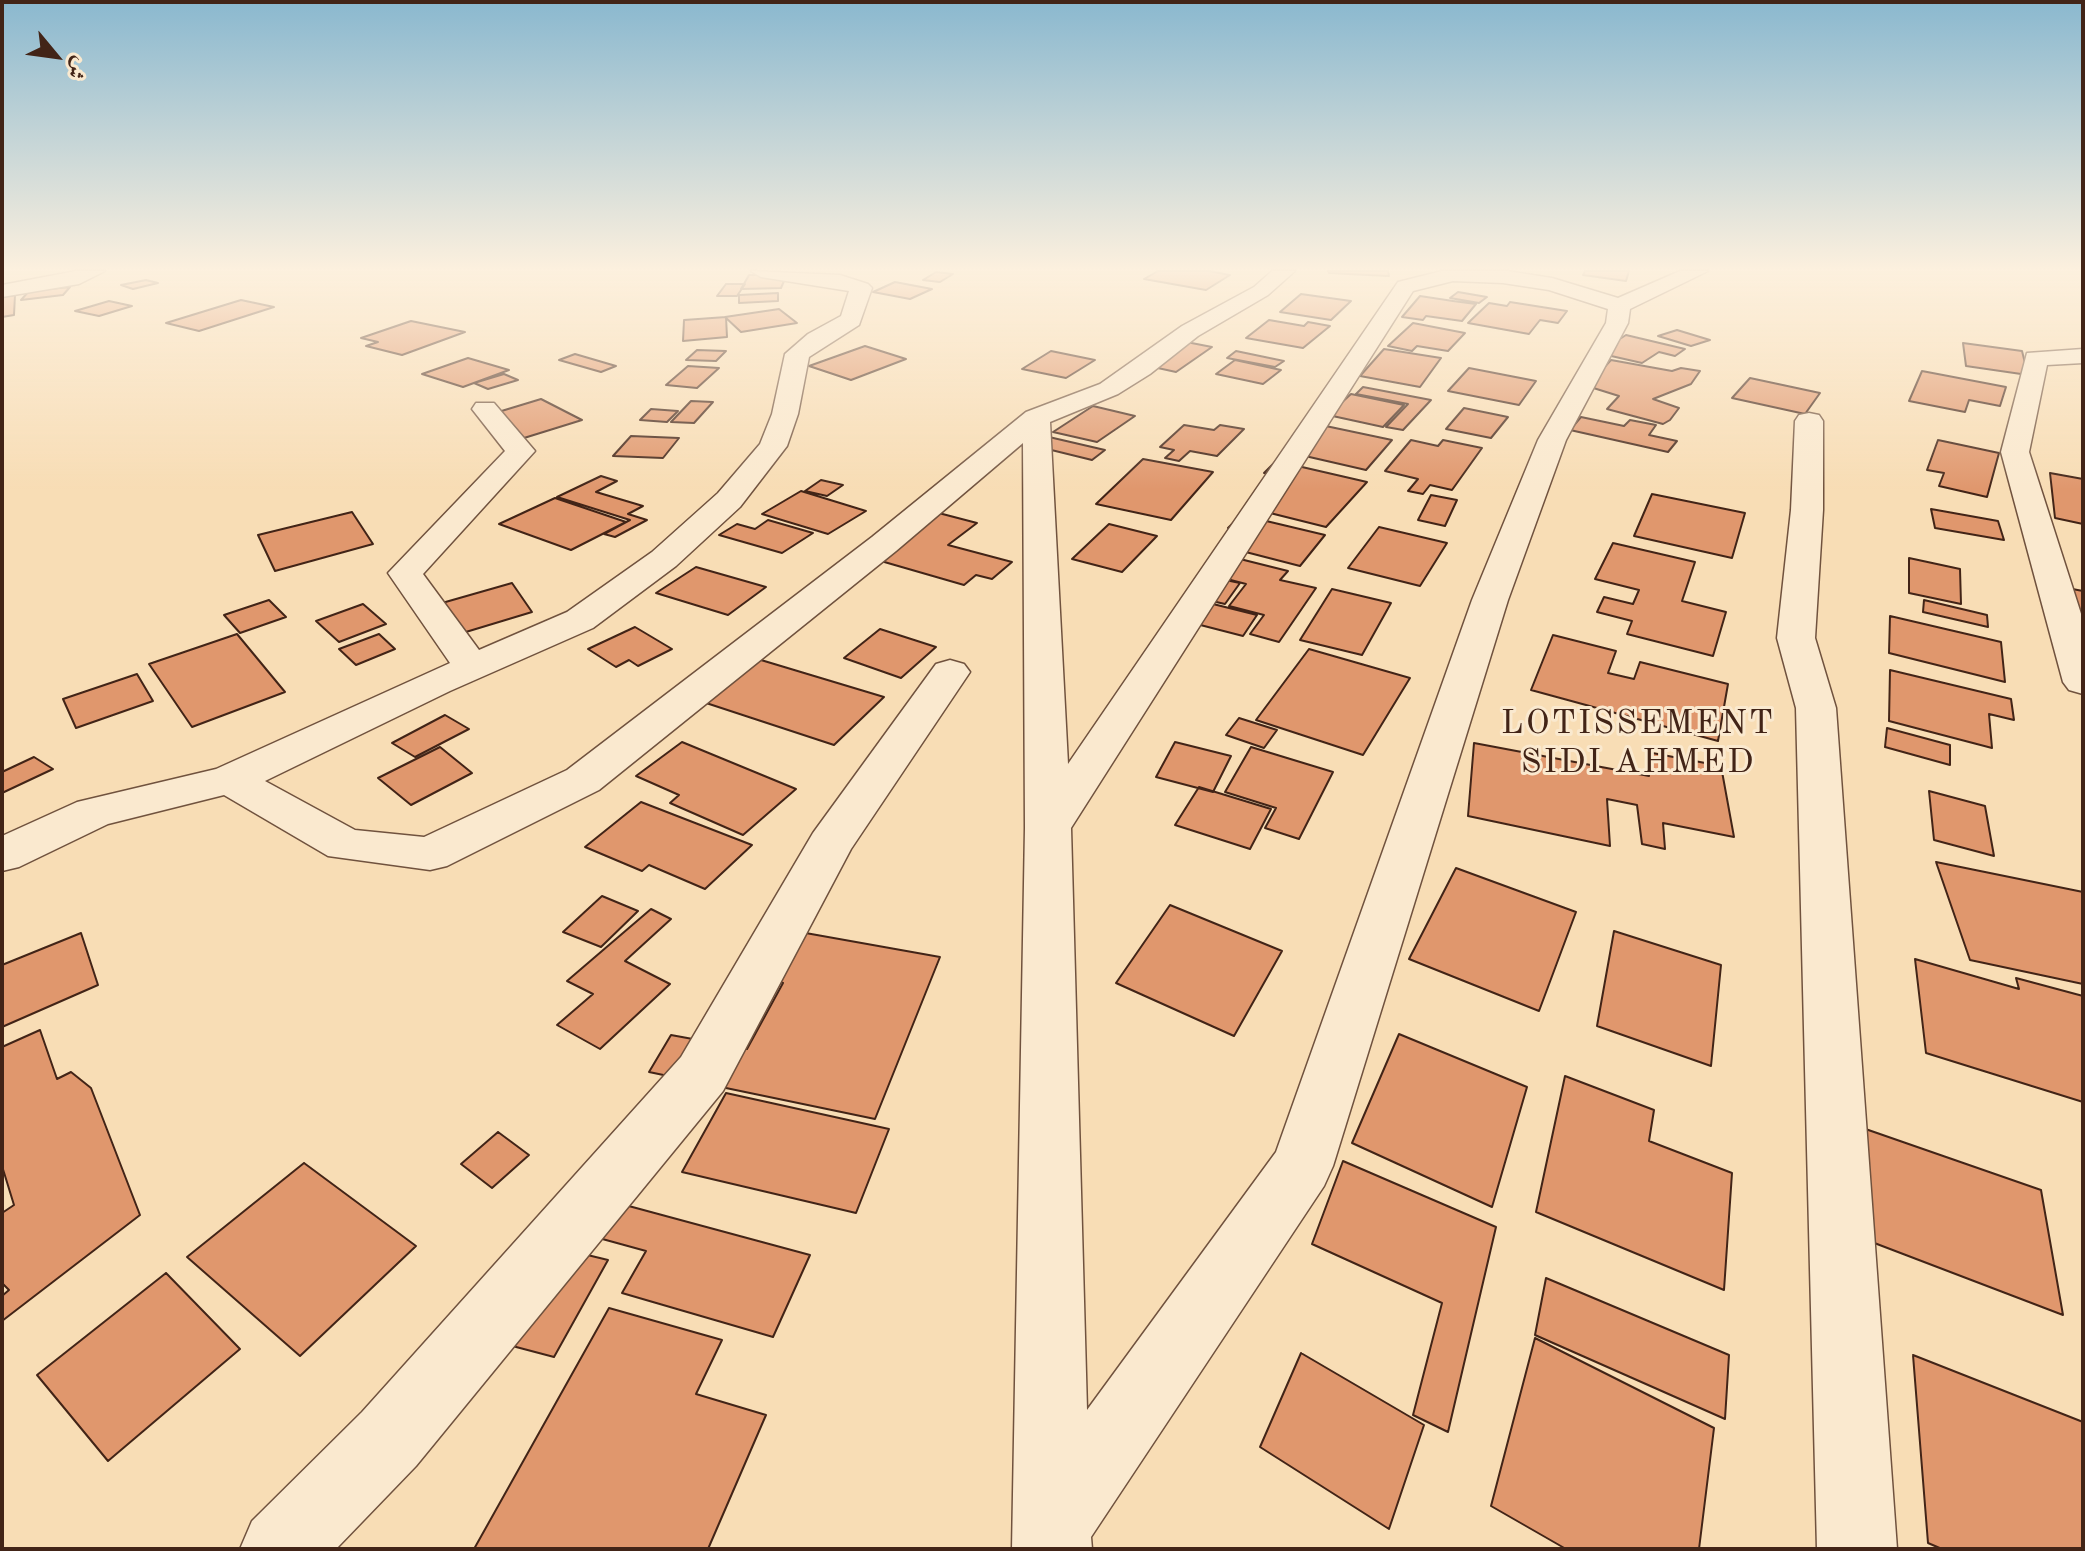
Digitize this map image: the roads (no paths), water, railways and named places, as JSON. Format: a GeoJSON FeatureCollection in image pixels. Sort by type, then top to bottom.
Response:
{"type":"FeatureCollection","features":[{"type":"Feature","properties":{"kind":"street"},"geometry":{"type":"LineString","coordinates":[[2,855],[93,813],[230,780],[580,620],[664,559],[729,500],[773,446],[785,414],[797,354],[810,343]]}},
{"type":"Feature","properties":{"kind":"street"},"geometry":{"type":"LineString","coordinates":[[230,780],[345,845],[430,854],[583,780],[884,544],[1036,418],[1109,389],[1173,343]]}},
{"type":"Feature","properties":{"kind":"street"},"geometry":{"type":"LineString","coordinates":[[1048,828],[1367,343]]}},
{"type":"Feature","properties":{"kind":"street"},"geometry":{"type":"LineString","coordinates":[[1052,1538],[1302,1166],[1490,600],[1552,440],[1606,343]]}},
{"type":"Feature","properties":{"kind":"street"},"geometry":{"type":"LineString","coordinates":[[2083,356],[2036,358],[2015,452],[2083,682]]}},
{"type":"Feature","properties":{"kind":"street"},"geometry":{"type":"LineString","coordinates":[[472,667],[405,573],[521,451],[485,409]]}},
{"type":"Feature","properties":{"kind":"street"},"geometry":{"type":"LineString","coordinates":[[1036,418],[1048,828],[1052,1538]]}},
{"type":"Feature","properties":{"kind":"street"},"geometry":{"type":"LineString","coordinates":[[1809,421],[1807,510],[1796,638],[1816,708],[1857,1549]]}},
{"type":"Feature","properties":{"kind":"street"},"geometry":{"type":"LineString","coordinates":[[280,1549],[389,1439],[702,1074],[830,844],[950,672]]}},
{"type":"Feature","properties":{"kind":"district","name":"LOTISSEMENT SIDI AHMED"},"geometry":{"type":"Point","coordinates":[1638,744]}}]}
